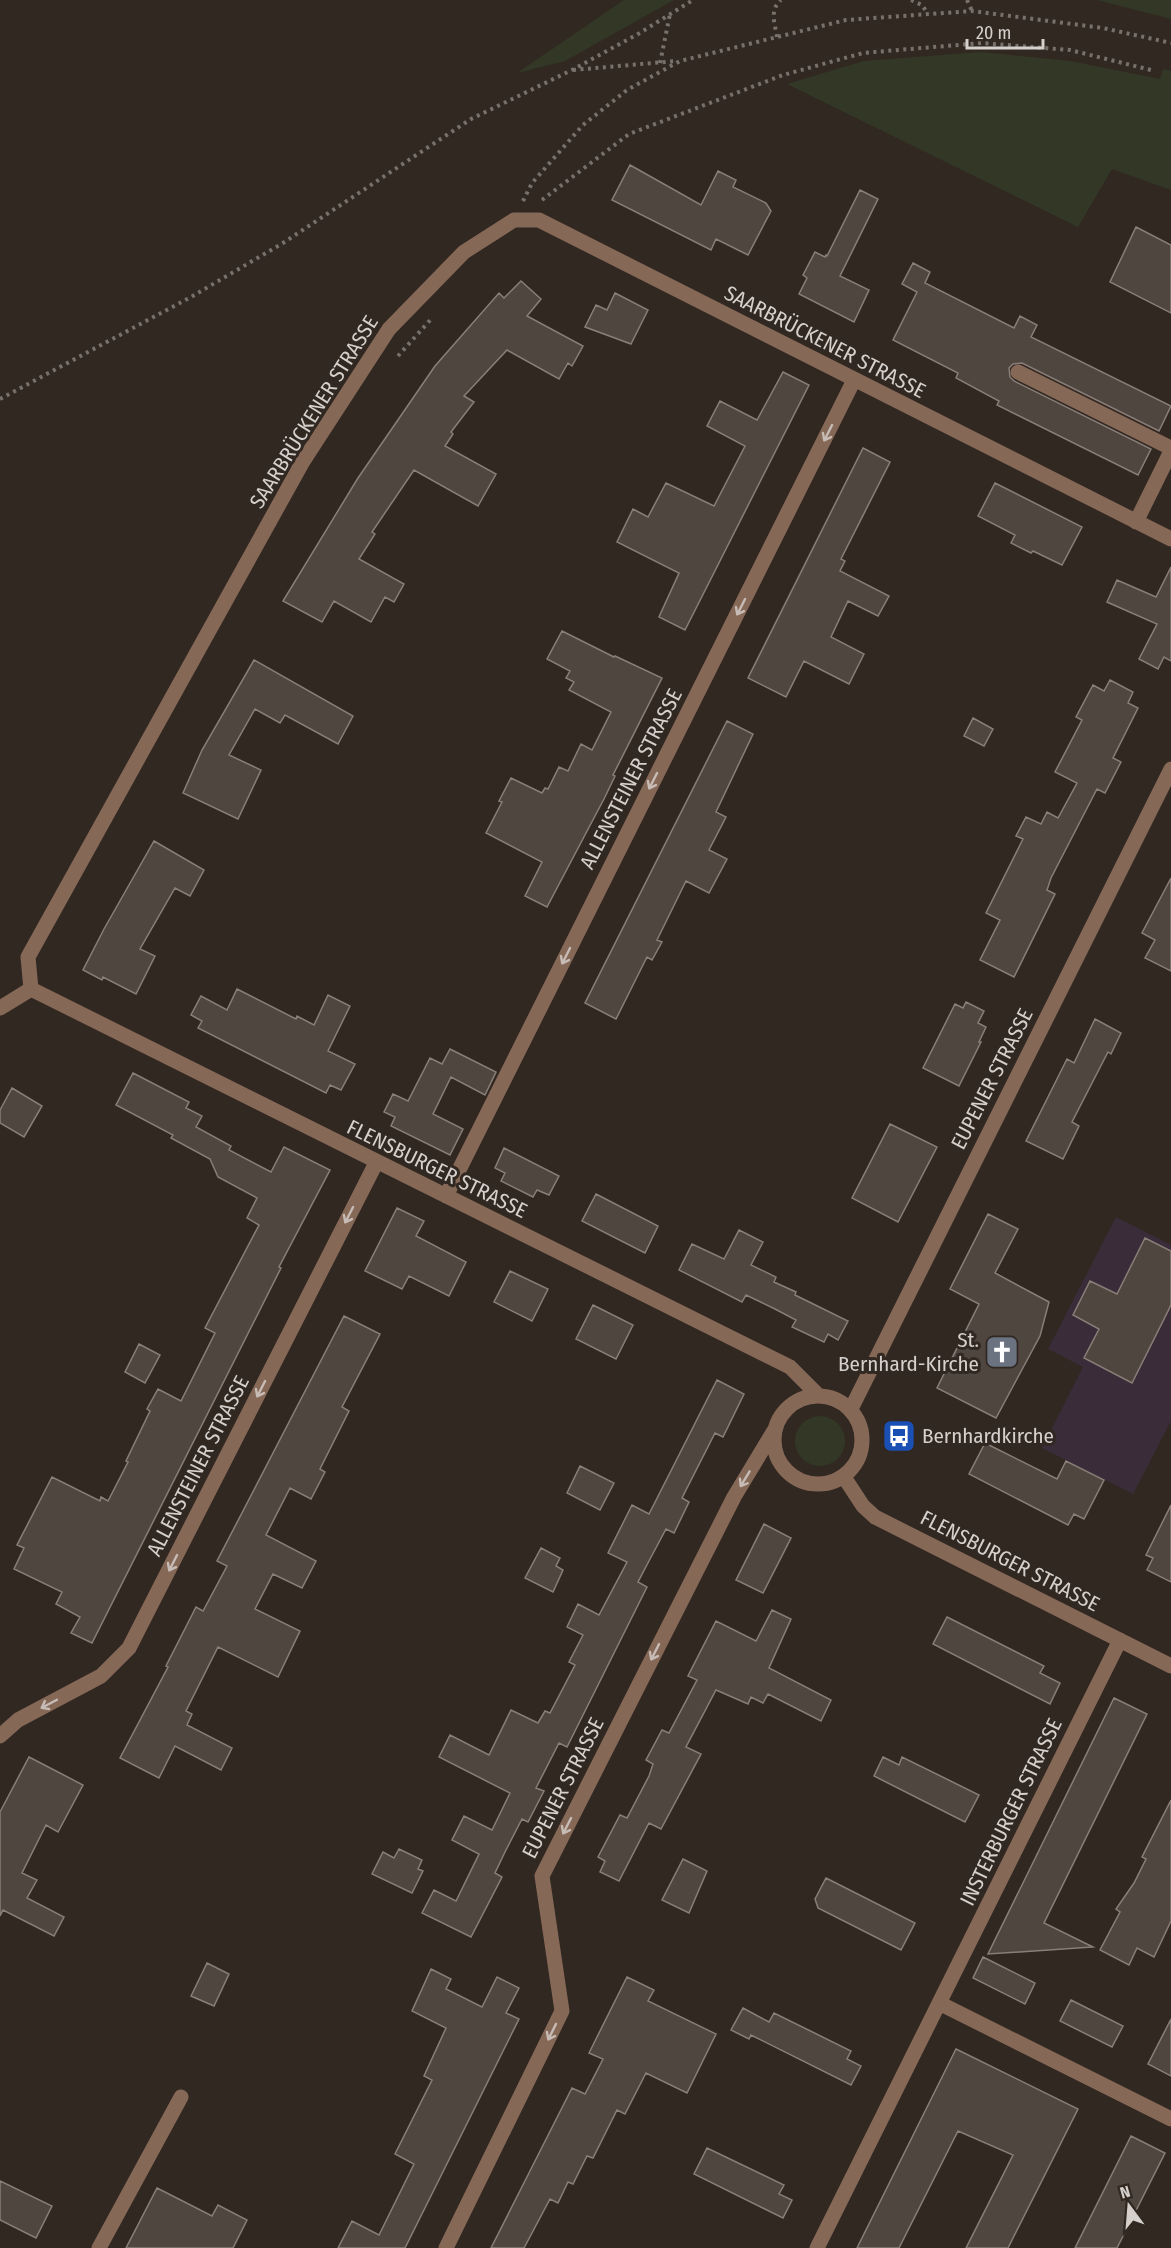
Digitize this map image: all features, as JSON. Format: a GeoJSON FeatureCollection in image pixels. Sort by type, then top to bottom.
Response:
{"type":"FeatureCollection","features":[{"type":"Feature","properties":{"kind":"street","name":"SAARBRÜCKENER STRASSE"},"geometry":{"type":"LineString","coordinates":[[31,989],[28,957],[302,463],[389,329],[464,252],[514,220],[539,220],[1171,539]]}},
{"type":"Feature","properties":{"kind":"street"},"geometry":{"type":"LineString","coordinates":[[1018,372],[1171,449],[1136,522]]}},
{"type":"Feature","properties":{"kind":"street","name":"ALLENSTEINER STRASSE"},"geometry":{"type":"LineString","coordinates":[[446,1196],[854,380]]}},
{"type":"Feature","properties":{"kind":"street","name":"EUPENER STRASSE"},"geometry":{"type":"LineString","coordinates":[[851,1409],[1171,769]]}},
{"type":"Feature","properties":{"kind":"street"},"geometry":{"type":"LineString","coordinates":[[0,1008],[31,989]]}},
{"type":"Feature","properties":{"kind":"street","name":"FLENSBURGER STRASSE"},"geometry":{"type":"LineString","coordinates":[[31,989],[376,1163],[790,1367],[818,1395]]}},
{"type":"Feature","properties":{"kind":"street","name":"ALLENSTEINER STRASSE"},"geometry":{"type":"LineString","coordinates":[[0,1736],[18,1720],[101,1676],[129,1648],[376,1163]]}},
{"type":"Feature","properties":{"kind":"street"},"geometry":{"type":"LineString","coordinates":[[818,1395],[836,1399],[851,1409],[859,1422],[863,1436],[859,1460],[844,1477],[824,1485],[802,1482],[784,1470],[774,1450],[775,1429],[784,1412],[799,1400],[818,1395]]}},
{"type":"Feature","properties":{"kind":"street","name":"EUPENER STRASSE"},"geometry":{"type":"LineString","coordinates":[[446,2248],[562,2011],[542,1876],[734,1497],[775,1429]]}},
{"type":"Feature","properties":{"kind":"street","name":"FLENSBURGER STRASSE"},"geometry":{"type":"LineString","coordinates":[[844,1477],[863,1506],[875,1517],[1171,1666]]}},
{"type":"Feature","properties":{"kind":"street","name":"INSTERBURGER STRASSE"},"geometry":{"type":"LineString","coordinates":[[818,2248],[1120,1640]]}},
{"type":"Feature","properties":{"kind":"street"},"geometry":{"type":"LineString","coordinates":[[939,2003],[1171,2119]]}},
{"type":"Feature","properties":{"kind":"street"},"geometry":{"type":"LineString","coordinates":[[99,2248],[181,2097]]}},
{"type":"Feature","properties":{"kind":"path"},"geometry":{"type":"LineString","coordinates":[[0,399],[191,297],[283,243],[471,119],[572,70],[693,0]]}},
{"type":"Feature","properties":{"kind":"path"},"geometry":{"type":"LineString","coordinates":[[777,37],[773,14],[776,4],[781,0]]}},
{"type":"Feature","properties":{"kind":"path"},"geometry":{"type":"LineString","coordinates":[[911,0],[922,5],[928,14]]}},
{"type":"Feature","properties":{"kind":"path"},"geometry":{"type":"LineString","coordinates":[[967,0],[972,11]]}},
{"type":"Feature","properties":{"kind":"path"},"geometry":{"type":"LineString","coordinates":[[572,70],[680,61],[846,20],[972,11],[1103,27],[1171,43]]}},
{"type":"Feature","properties":{"kind":"path"},"geometry":{"type":"LineString","coordinates":[[660,63],[670,14]]}},
{"type":"Feature","properties":{"kind":"path"},"geometry":{"type":"LineString","coordinates":[[514,220],[629,134],[783,75],[863,53],[981,43],[1070,51],[1155,71]]}},
{"type":"Feature","properties":{"kind":"path"},"geometry":{"type":"LineString","coordinates":[[514,220],[532,183],[583,125],[627,90],[680,61]]}},
{"type":"Feature","properties":{"kind":"path"},"geometry":{"type":"LineString","coordinates":[[394,361],[438,311]]}},
{"type":"Feature","properties":{"kind":"shaded area"},"geometry":{"type":"Polygon","coordinates":[[[1116,1217],[1171,1245],[1171,1421],[1133,1494],[1042,1448],[1083,1367],[1048,1349],[1116,1217]]]}},
{"type":"Feature","properties":{"kind":"green space"},"geometry":{"type":"Polygon","coordinates":[[[624,0],[674,0],[565,61],[517,73],[624,0]]]}},
{"type":"Feature","properties":{"kind":"green space"},"geometry":{"type":"Polygon","coordinates":[[[1097,0],[1171,0],[1171,19],[1097,0]]]}},
{"type":"Feature","properties":{"kind":"green space"},"geometry":{"type":"Polygon","coordinates":[[[981,52],[1070,61],[1160,79],[1163,69],[1171,71],[1171,190],[1112,169],[1078,227],[787,84],[864,61],[981,52]]]}},
{"type":"Feature","properties":{"kind":"green space"},"geometry":{"type":"Polygon","coordinates":[[[815,1416],[825,1416],[838,1423],[845,1436],[845,1446],[838,1459],[825,1466],[815,1466],[806,1462],[799,1455],[795,1446],[795,1436],[799,1427],[806,1420],[815,1416]]]}},
{"type":"Feature","properties":{"kind":"building"},"geometry":{"type":"Polygon","coordinates":[[[630,165],[701,205],[718,171],[736,180],[733,187],[766,203],[771,211],[748,255],[716,239],[711,250],[612,200],[630,165]]]}},
{"type":"Feature","properties":{"kind":"building"},"geometry":{"type":"Polygon","coordinates":[[[860,190],[878,199],[840,276],[869,290],[854,322],[799,294],[807,278],[803,275],[815,252],[827,256],[860,190]]]}},
{"type":"Feature","properties":{"kind":"building"},"geometry":{"type":"Polygon","coordinates":[[[1136,227],[1171,245],[1171,313],[1110,282],[1136,227]]]}},
{"type":"Feature","properties":{"kind":"building"},"geometry":{"type":"Polygon","coordinates":[[[913,263],[930,272],[925,283],[1014,328],[1020,316],[1037,325],[1031,337],[1171,406],[1159,431],[1022,363],[1013,364],[1009,368],[1010,377],[1014,381],[1151,449],[1138,475],[997,405],[999,401],[956,378],[958,373],[893,340],[917,292],[902,284],[913,263]]]}},
{"type":"Feature","properties":{"kind":"building"},"geometry":{"type":"Polygon","coordinates":[[[521,281],[541,299],[527,316],[583,346],[572,366],[568,363],[559,379],[507,350],[464,396],[474,402],[451,432],[453,434],[445,446],[496,474],[478,506],[414,470],[372,532],[375,534],[359,559],[404,584],[394,602],[385,597],[371,622],[334,601],[322,622],[283,601],[358,478],[435,366],[499,293],[504,298],[521,281]]]}},
{"type":"Feature","properties":{"kind":"building"},"geometry":{"type":"Polygon","coordinates":[[[615,293],[648,310],[631,344],[585,327],[596,305],[607,310],[615,293]]]}},
{"type":"Feature","properties":{"kind":"building"},"geometry":{"type":"Polygon","coordinates":[[[783,372],[809,385],[685,630],[659,617],[679,573],[617,542],[633,509],[648,517],[666,483],[714,506],[745,446],[707,426],[720,401],[757,420],[783,372]]]}},
{"type":"Feature","properties":{"kind":"building"},"geometry":{"type":"Polygon","coordinates":[[[863,448],[890,462],[841,559],[845,561],[840,571],[889,596],[878,616],[848,601],[831,637],[864,654],[849,684],[804,661],[786,697],[748,678],[863,448]]]}},
{"type":"Feature","properties":{"kind":"building"},"geometry":{"type":"Polygon","coordinates":[[[995,483],[1082,527],[1062,565],[1011,543],[1015,535],[978,516],[995,483]]]}},
{"type":"Feature","properties":{"kind":"building"},"geometry":{"type":"Polygon","coordinates":[[[1171,567],[1171,661],[1164,657],[1158,669],[1139,659],[1157,624],[1107,602],[1117,580],[1156,597],[1171,567]]]}},
{"type":"Feature","properties":{"kind":"building"},"geometry":{"type":"Polygon","coordinates":[[[562,631],[662,678],[613,775],[615,776],[605,797],[547,907],[525,896],[542,862],[486,833],[511,778],[542,793],[545,788],[548,789],[559,767],[568,771],[581,744],[592,750],[611,712],[569,690],[574,682],[566,678],[570,671],[547,659],[562,631]]]}},
{"type":"Feature","properties":{"kind":"building"},"geometry":{"type":"Polygon","coordinates":[[[254,660],[353,716],[338,744],[285,715],[280,723],[255,709],[229,755],[261,770],[238,819],[183,793],[202,750],[254,660]]]}},
{"type":"Feature","properties":{"kind":"building"},"geometry":{"type":"Polygon","coordinates":[[[1110,680],[1133,692],[1128,703],[1138,708],[1113,758],[1121,762],[1105,793],[1097,789],[1051,878],[1047,890],[1055,894],[1014,977],[980,960],[1000,920],[986,913],[1023,839],[1016,836],[1026,817],[1041,824],[1047,812],[1058,818],[1077,783],[1055,772],[1082,720],[1076,717],[1093,685],[1104,691],[1110,680]]]}},
{"type":"Feature","properties":{"kind":"building"},"geometry":{"type":"Polygon","coordinates":[[[973,718],[993,729],[984,746],[964,736],[973,718]]]}},
{"type":"Feature","properties":{"kind":"building"},"geometry":{"type":"Polygon","coordinates":[[[727,721],[753,734],[716,812],[726,817],[709,850],[727,859],[709,893],[686,881],[657,940],[662,942],[652,960],[647,957],[616,1019],[585,1003],[727,721]]]}},
{"type":"Feature","properties":{"kind":"building"},"geometry":{"type":"Polygon","coordinates":[[[154,841],[204,870],[190,896],[175,888],[140,949],[155,956],[136,994],[103,977],[102,980],[83,970],[154,841]]]}},
{"type":"Feature","properties":{"kind":"building"},"geometry":{"type":"Polygon","coordinates":[[[1171,878],[1171,971],[1145,958],[1155,940],[1142,933],[1171,878]]]}},
{"type":"Feature","properties":{"kind":"building"},"geometry":{"type":"Polygon","coordinates":[[[237,989],[296,1019],[297,1016],[314,1025],[328,995],[350,1006],[328,1051],[355,1064],[341,1090],[330,1085],[326,1093],[198,1028],[202,1021],[191,1015],[201,996],[227,1010],[237,989]]]}},
{"type":"Feature","properties":{"kind":"building"},"geometry":{"type":"Polygon","coordinates":[[[966,1002],[984,1011],[978,1023],[986,1027],[959,1086],[923,1068],[955,1004],[963,1008],[966,1002]]]}},
{"type":"Feature","properties":{"kind":"building"},"geometry":{"type":"Polygon","coordinates":[[[1095,1019],[1121,1033],[1111,1054],[1108,1052],[1072,1122],[1079,1126],[1063,1159],[1026,1141],[1067,1059],[1074,1063],[1095,1019]]]}},
{"type":"Feature","properties":{"kind":"building"},"geometry":{"type":"Polygon","coordinates":[[[450,1049],[496,1072],[485,1095],[451,1077],[433,1114],[463,1129],[450,1155],[391,1126],[395,1117],[384,1112],[393,1094],[408,1101],[430,1058],[442,1064],[450,1049]]]}},
{"type":"Feature","properties":{"kind":"building"},"geometry":{"type":"Polygon","coordinates":[[[133,1073],[189,1102],[186,1108],[202,1116],[196,1127],[231,1146],[229,1150],[271,1172],[284,1147],[330,1170],[279,1267],[281,1268],[92,1643],[71,1633],[80,1617],[56,1604],[62,1592],[14,1569],[24,1548],[17,1545],[52,1477],[100,1501],[101,1497],[108,1501],[128,1462],[126,1461],[150,1411],[147,1409],[158,1389],[181,1401],[215,1333],[205,1328],[259,1225],[247,1218],[257,1198],[218,1177],[210,1159],[171,1138],[173,1135],[116,1105],[133,1073]]]}},
{"type":"Feature","properties":{"kind":"building"},"geometry":{"type":"Polygon","coordinates":[[[12,1088],[42,1106],[24,1137],[0,1123],[0,1110],[12,1088]]]}},
{"type":"Feature","properties":{"kind":"building"},"geometry":{"type":"Polygon","coordinates":[[[890,1124],[937,1147],[898,1222],[852,1198],[890,1124]]]}},
{"type":"Feature","properties":{"kind":"building"},"geometry":{"type":"Polygon","coordinates":[[[504,1148],[559,1176],[549,1195],[537,1190],[533,1197],[501,1181],[505,1173],[495,1168],[504,1148]]]}},
{"type":"Feature","properties":{"kind":"building"},"geometry":{"type":"Polygon","coordinates":[[[596,1194],[658,1226],[645,1253],[582,1221],[596,1194]]]}},
{"type":"Feature","properties":{"kind":"building"},"geometry":{"type":"Polygon","coordinates":[[[397,1208],[424,1221],[416,1236],[466,1262],[449,1296],[409,1276],[402,1289],[365,1271],[397,1208]]]}},
{"type":"Feature","properties":{"kind":"building"},"geometry":{"type":"Polygon","coordinates":[[[988,1214],[1018,1229],[995,1273],[1049,1302],[1040,1336],[996,1418],[937,1388],[979,1304],[950,1289],[988,1214]]]}},
{"type":"Feature","properties":{"kind":"building"},"geometry":{"type":"Polygon","coordinates":[[[739,1230],[763,1242],[751,1265],[776,1277],[774,1282],[796,1292],[795,1295],[848,1321],[838,1340],[828,1334],[824,1342],[792,1327],[796,1320],[775,1309],[746,1295],[742,1302],[679,1270],[692,1244],[724,1259],[739,1230]]]}},
{"type":"Feature","properties":{"kind":"building"},"geometry":{"type":"Polygon","coordinates":[[[1145,1238],[1171,1251],[1171,1305],[1132,1383],[1084,1358],[1099,1329],[1073,1315],[1090,1281],[1117,1294],[1145,1238]]]}},
{"type":"Feature","properties":{"kind":"building"},"geometry":{"type":"Polygon","coordinates":[[[510,1271],[548,1289],[532,1321],[494,1302],[510,1271]]]}},
{"type":"Feature","properties":{"kind":"building"},"geometry":{"type":"Polygon","coordinates":[[[593,1305],[633,1325],[616,1359],[576,1339],[593,1305]]]}},
{"type":"Feature","properties":{"kind":"building"},"geometry":{"type":"Polygon","coordinates":[[[344,1316],[380,1334],[342,1407],[349,1411],[320,1469],[325,1472],[311,1499],[290,1488],[266,1535],[316,1561],[302,1588],[273,1574],[255,1609],[300,1631],[278,1677],[218,1647],[186,1711],[192,1714],[187,1725],[232,1748],[221,1770],[175,1746],[159,1778],[120,1758],[168,1667],[166,1666],[196,1607],[203,1611],[227,1566],[217,1561],[344,1316]]]}},
{"type":"Feature","properties":{"kind":"building"},"geometry":{"type":"Polygon","coordinates":[[[139,1344],[160,1355],[145,1383],[125,1372],[139,1344]]]}},
{"type":"Feature","properties":{"kind":"building"},"geometry":{"type":"Polygon","coordinates":[[[717,1380],[744,1394],[723,1437],[715,1433],[682,1498],[689,1502],[674,1533],[666,1529],[638,1582],[647,1587],[567,1747],[559,1743],[536,1788],[544,1791],[528,1822],[522,1819],[505,1852],[495,1873],[502,1877],[471,1937],[422,1913],[434,1890],[456,1901],[479,1854],[452,1840],[464,1816],[492,1830],[510,1793],[439,1757],[450,1735],[489,1755],[511,1710],[538,1723],[545,1711],[550,1713],[575,1665],[569,1662],[583,1635],[567,1627],[578,1604],[599,1615],[627,1562],[608,1553],[632,1505],[649,1514],[717,1380]]]}},
{"type":"Feature","properties":{"kind":"building"},"geometry":{"type":"Polygon","coordinates":[[[985,1443],[1057,1479],[1066,1461],[1104,1480],[1084,1519],[1074,1514],[1068,1525],[969,1474],[985,1443]]]}},
{"type":"Feature","properties":{"kind":"building"},"geometry":{"type":"Polygon","coordinates":[[[580,1466],[614,1483],[600,1510],[567,1493],[580,1466]]]}},
{"type":"Feature","properties":{"kind":"building"},"geometry":{"type":"Polygon","coordinates":[[[1171,1505],[1171,1582],[1147,1570],[1153,1558],[1146,1555],[1171,1505]]]}},
{"type":"Feature","properties":{"kind":"building"},"geometry":{"type":"Polygon","coordinates":[[[764,1524],[791,1538],[763,1593],[736,1580],[764,1524]]]}},
{"type":"Feature","properties":{"kind":"building"},"geometry":{"type":"Polygon","coordinates":[[[541,1548],[560,1558],[556,1566],[563,1570],[553,1592],[525,1578],[541,1548]]]}},
{"type":"Feature","properties":{"kind":"building"},"geometry":{"type":"Polygon","coordinates":[[[772,1610],[791,1619],[769,1668],[831,1700],[821,1721],[768,1694],[763,1703],[751,1697],[748,1704],[716,1690],[686,1747],[701,1754],[661,1829],[649,1823],[619,1881],[600,1872],[605,1861],[598,1857],[620,1815],[627,1818],[653,1764],[646,1760],[662,1730],[669,1733],[697,1680],[688,1676],[716,1621],[756,1641],[772,1610]]]}},
{"type":"Feature","properties":{"kind":"building"},"geometry":{"type":"Polygon","coordinates":[[[947,1617],[1044,1666],[1040,1673],[1060,1683],[1050,1704],[933,1644],[947,1617]]]}},
{"type":"Feature","properties":{"kind":"building"},"geometry":{"type":"Polygon","coordinates":[[[1114,1698],[1147,1714],[1044,1923],[1093,1947],[988,1954],[1114,1698]]]}},
{"type":"Feature","properties":{"kind":"building"},"geometry":{"type":"Polygon","coordinates":[[[29,1757],[83,1785],[58,1832],[46,1825],[22,1873],[37,1880],[27,1898],[64,1917],[54,1936],[3,1910],[0,1916],[0,1812],[29,1757]]]}},
{"type":"Feature","properties":{"kind":"building"},"geometry":{"type":"Polygon","coordinates":[[[883,1757],[899,1765],[902,1757],[979,1795],[965,1822],[874,1776],[883,1757]]]}},
{"type":"Feature","properties":{"kind":"building"},"geometry":{"type":"Polygon","coordinates":[[[1171,1800],[1171,1921],[1154,1957],[1137,1948],[1129,1965],[1100,1950],[1120,1912],[1116,1909],[1134,1883],[1146,1859],[1142,1857],[1171,1800]]]}},
{"type":"Feature","properties":{"kind":"building"},"geometry":{"type":"Polygon","coordinates":[[[399,1849],[422,1860],[418,1869],[423,1871],[412,1893],[372,1874],[383,1852],[394,1858],[399,1849]]]}},
{"type":"Feature","properties":{"kind":"building"},"geometry":{"type":"Polygon","coordinates":[[[683,1859],[707,1871],[689,1913],[662,1900],[683,1859]]]}},
{"type":"Feature","properties":{"kind":"building"},"geometry":{"type":"Polygon","coordinates":[[[826,1878],[915,1923],[901,1950],[818,1908],[815,1899],[826,1878]]]}},
{"type":"Feature","properties":{"kind":"building"},"geometry":{"type":"Polygon","coordinates":[[[983,1957],[1035,1983],[1025,2004],[973,1978],[983,1957]]]}},
{"type":"Feature","properties":{"kind":"building"},"geometry":{"type":"Polygon","coordinates":[[[207,1963],[229,1974],[214,2006],[191,1996],[207,1963]]]}},
{"type":"Feature","properties":{"kind":"building"},"geometry":{"type":"Polygon","coordinates":[[[431,1969],[451,1979],[446,1989],[482,2007],[497,1977],[519,1988],[506,2013],[519,2019],[405,2248],[338,2248],[352,2221],[379,2235],[414,2164],[395,2154],[432,2080],[424,2076],[446,2028],[412,2011],[431,1969]]]}},
{"type":"Feature","properties":{"kind":"building"},"geometry":{"type":"Polygon","coordinates":[[[627,1977],[654,1990],[648,2001],[716,2034],[687,2093],[646,2073],[625,2114],[617,2110],[593,2158],[587,2156],[573,2184],[568,2182],[558,2203],[550,2199],[524,2248],[491,2248],[572,2088],[585,2094],[603,2059],[589,2053],[627,1977]]]}},
{"type":"Feature","properties":{"kind":"building"},"geometry":{"type":"Polygon","coordinates":[[[1071,2000],[1123,2026],[1112,2047],[1060,2021],[1071,2000]]]}},
{"type":"Feature","properties":{"kind":"building"},"geometry":{"type":"Polygon","coordinates":[[[743,2008],[769,2022],[774,2013],[851,2051],[847,2059],[861,2066],[851,2085],[751,2035],[749,2039],[731,2030],[743,2008]]]}},
{"type":"Feature","properties":{"kind":"building"},"geometry":{"type":"Polygon","coordinates":[[[1171,2019],[1171,2076],[1148,2064],[1171,2019]]]}},
{"type":"Feature","properties":{"kind":"building"},"geometry":{"type":"Polygon","coordinates":[[[956,2049],[1078,2109],[1008,2248],[966,2248],[1013,2155],[958,2131],[899,2248],[857,2248],[956,2049]]]}},
{"type":"Feature","properties":{"kind":"building"},"geometry":{"type":"Polygon","coordinates":[[[1131,2136],[1165,2153],[1117,2248],[1075,2248],[1131,2136]]]}},
{"type":"Feature","properties":{"kind":"building"},"geometry":{"type":"Polygon","coordinates":[[[707,2148],[784,2185],[779,2194],[792,2200],[783,2218],[694,2174],[707,2148]]]}},
{"type":"Feature","properties":{"kind":"building"},"geometry":{"type":"Polygon","coordinates":[[[0,2181],[52,2206],[36,2238],[0,2220],[0,2181]]]}},
{"type":"Feature","properties":{"kind":"building"},"geometry":{"type":"Polygon","coordinates":[[[157,2188],[212,2216],[218,2205],[247,2220],[233,2248],[126,2248],[157,2188]]]}},
{"type":"Feature","properties":{"kind":"place","name":"St. Bernhard-Kirche"},"geometry":{"type":"Point","coordinates":[1002,1352]}},
{"type":"Feature","properties":{"kind":"place","name":"Bernhardkirche"},"geometry":{"type":"Point","coordinates":[899,1436]}}]}
